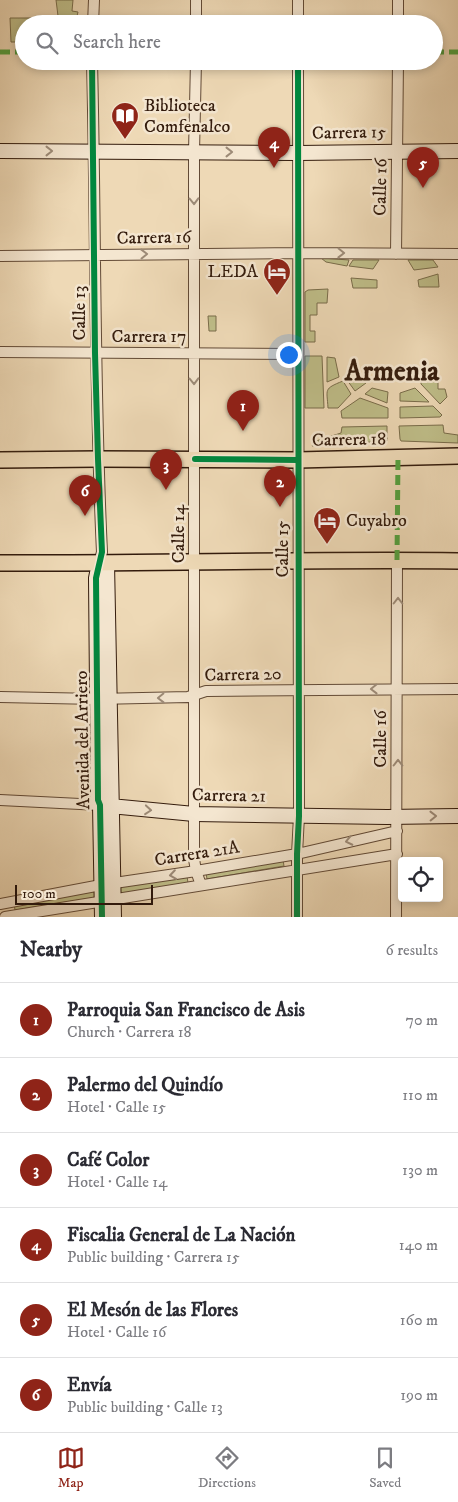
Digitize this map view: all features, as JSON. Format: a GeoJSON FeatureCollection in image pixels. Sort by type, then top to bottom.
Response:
{"type":"FeatureCollection","features":[{"type":"Feature","properties":{"kind":"main road","name":"Carrera 18"},"geometry":{"type":"LineString","coordinates":[[0,460],[298,460],[458,456]]}},
{"type":"Feature","properties":{"kind":"main road"},"geometry":{"type":"LineString","coordinates":[[0,563],[298,560],[458,561]]}},
{"type":"Feature","properties":{"kind":"street"},"geometry":{"type":"LineString","coordinates":[[93,15],[94,0]]}},
{"type":"Feature","properties":{"kind":"street"},"geometry":{"type":"LineString","coordinates":[[196,0],[196,15]]}},
{"type":"Feature","properties":{"kind":"street"},"geometry":{"type":"LineString","coordinates":[[298,0],[298,15]]}},
{"type":"Feature","properties":{"kind":"street"},"geometry":{"type":"LineString","coordinates":[[398,0],[398,15]]}},
{"type":"Feature","properties":{"kind":"street","name":"Calle 13"},"geometry":{"type":"LineString","coordinates":[[92,70],[95,353],[103,563]]}},
{"type":"Feature","properties":{"kind":"street","name":"Calle 14"},"geometry":{"type":"LineString","coordinates":[[196,70],[194,152],[194,859],[201,885]]}},
{"type":"Feature","properties":{"kind":"street","name":"Calle 15"},"geometry":{"type":"LineString","coordinates":[[296,917],[299,816],[298,70]]}},
{"type":"Feature","properties":{"kind":"street","name":"Calle 16"},"geometry":{"type":"LineString","coordinates":[[396,254],[398,70]]}},
{"type":"Feature","properties":{"kind":"street","name":"Carrera 15"},"geometry":{"type":"LineString","coordinates":[[0,152],[298,153],[458,151]]}},
{"type":"Feature","properties":{"kind":"street","name":"Carrera 16"},"geometry":{"type":"LineString","coordinates":[[0,256],[297,253],[458,254]]}},
{"type":"Feature","properties":{"kind":"street"},"geometry":{"type":"LineString","coordinates":[[298,273],[301,263],[308,253]]}},
{"type":"Feature","properties":{"kind":"street","name":"Carrera 17"},"geometry":{"type":"LineString","coordinates":[[0,352],[298,354]]}},
{"type":"Feature","properties":{"kind":"street","name":"Calle 16"},"geometry":{"type":"LineString","coordinates":[[396,917],[397,560]]}},
{"type":"Feature","properties":{"kind":"street","name":"Avenida del Arriero"},"geometry":{"type":"LineString","coordinates":[[102,917],[107,901],[106,806],[98,800],[103,699],[103,563]]}},
{"type":"Feature","properties":{"kind":"street","name":"Carrera 20"},"geometry":{"type":"LineString","coordinates":[[0,697],[103,699],[188,697],[194,693],[206,690],[458,689]]}},
{"type":"Feature","properties":{"kind":"street","name":"Carrera 21"},"geometry":{"type":"LineString","coordinates":[[0,800],[106,806],[194,814],[299,816],[397,824],[458,816]]}},
{"type":"Feature","properties":{"kind":"street","name":"Carrera 21A"},"geometry":{"type":"LineString","coordinates":[[0,904],[107,884],[297,854],[397,824]]}},
{"type":"Feature","properties":{"kind":"street","name":"Carrera 21A"},"geometry":{"type":"LineString","coordinates":[[5,917],[396,854]]}},
{"type":"Feature","properties":{"kind":"street","name":"Avenida del Arriero"},"geometry":{"type":"LineString","coordinates":[[107,901],[114,917]]}},
{"type":"Feature","properties":{"kind":"street"},"geometry":{"type":"LineString","coordinates":[[0,908],[5,917]]}},
{"type":"Feature","properties":{"kind":"shaded area"},"geometry":{"type":"Polygon","coordinates":[[[56,0],[73,0],[72,11],[78,12],[77,15],[58,15],[56,0]]]}},
{"type":"Feature","properties":{"kind":"shaded area"},"geometry":{"type":"Polygon","coordinates":[[[10,18],[15,18],[15,42],[11,42],[10,18]]]}},
{"type":"Feature","properties":{"kind":"shaded area"},"geometry":{"type":"Polygon","coordinates":[[[321,258],[349,260],[347,266],[326,262],[321,258]]]}},
{"type":"Feature","properties":{"kind":"shaded area"},"geometry":{"type":"Polygon","coordinates":[[[353,260],[379,260],[373,269],[349,266],[353,260]]]}},
{"type":"Feature","properties":{"kind":"shaded area"},"geometry":{"type":"Polygon","coordinates":[[[408,260],[433,260],[438,267],[414,270],[408,260]]]}},
{"type":"Feature","properties":{"kind":"shaded area"},"geometry":{"type":"Polygon","coordinates":[[[438,274],[439,287],[419,287],[418,280],[438,274]]]}},
{"type":"Feature","properties":{"kind":"shaded area"},"geometry":{"type":"Polygon","coordinates":[[[351,278],[377,280],[377,288],[353,288],[351,278]]]}},
{"type":"Feature","properties":{"kind":"shaded area"},"geometry":{"type":"Polygon","coordinates":[[[328,289],[327,303],[317,303],[317,315],[310,315],[310,331],[315,331],[315,342],[305,342],[305,292],[308,290],[328,289]]]}},
{"type":"Feature","properties":{"kind":"shaded area"},"geometry":{"type":"Polygon","coordinates":[[[208,316],[216,316],[216,331],[209,331],[208,316]]]}},
{"type":"Feature","properties":{"kind":"shaded area"},"geometry":{"type":"Polygon","coordinates":[[[305,356],[322,356],[324,408],[305,408],[305,356]]]}},
{"type":"Feature","properties":{"kind":"shaded area"},"geometry":{"type":"Polygon","coordinates":[[[327,357],[335,358],[339,377],[327,382],[327,357]]]}},
{"type":"Feature","properties":{"kind":"shaded area"},"geometry":{"type":"Polygon","coordinates":[[[361,375],[366,383],[355,391],[347,380],[361,375]]]}},
{"type":"Feature","properties":{"kind":"shaded area"},"geometry":{"type":"Polygon","coordinates":[[[427,375],[438,375],[438,389],[445,389],[447,397],[440,404],[421,384],[421,381],[427,375]]]}},
{"type":"Feature","properties":{"kind":"shaded area"},"geometry":{"type":"Polygon","coordinates":[[[343,381],[351,394],[338,408],[328,408],[327,397],[329,388],[343,381]]]}},
{"type":"Feature","properties":{"kind":"shaded area"},"geometry":{"type":"Polygon","coordinates":[[[372,388],[388,392],[387,403],[365,394],[372,388]]]}},
{"type":"Feature","properties":{"kind":"shaded area"},"geometry":{"type":"Polygon","coordinates":[[[415,388],[429,402],[400,401],[400,393],[415,388]]]}},
{"type":"Feature","properties":{"kind":"shaded area"},"geometry":{"type":"Polygon","coordinates":[[[360,398],[388,408],[388,418],[342,418],[341,411],[360,398]]]}},
{"type":"Feature","properties":{"kind":"shaded area"},"geometry":{"type":"Polygon","coordinates":[[[433,406],[442,415],[440,417],[400,418],[400,407],[433,406]]]}},
{"type":"Feature","properties":{"kind":"shaded area"},"geometry":{"type":"Polygon","coordinates":[[[443,425],[444,433],[458,435],[458,443],[401,441],[400,439],[399,426],[443,425]]]}},
{"type":"Feature","properties":{"kind":"shaded area"},"geometry":{"type":"Polygon","coordinates":[[[387,426],[387,441],[312,446],[316,441],[341,433],[342,427],[387,426]]]}},
{"type":"Feature","properties":{"kind":"shaded area"},"geometry":{"type":"Polygon","coordinates":[[[283,860],[284,866],[207,879],[206,873],[283,860]]]}},
{"type":"Feature","properties":{"kind":"shaded area"},"geometry":{"type":"Polygon","coordinates":[[[187,876],[188,883],[119,894],[118,887],[187,876]]]}},
{"type":"Feature","properties":{"kind":"shaded area"},"geometry":{"type":"Polygon","coordinates":[[[97,891],[98,897],[15,910],[14,904],[97,891]]]}},
{"type":"Feature","properties":{"kind":"marked path"},"geometry":{"type":"LineString","coordinates":[[0,52],[15,52]]}},
{"type":"Feature","properties":{"kind":"marked path"},"geometry":{"type":"LineString","coordinates":[[443,52],[458,52]]}},
{"type":"Feature","properties":{"kind":"marked path"},"geometry":{"type":"LineString","coordinates":[[397,560],[398,457]]}},
{"type":"Feature","properties":{"kind":"cycle path"},"geometry":{"type":"LineString","coordinates":[[92,70],[95,353],[102,552],[96,578],[98,800],[100,805],[102,917]]}},
{"type":"Feature","properties":{"kind":"cycle path"},"geometry":{"type":"LineString","coordinates":[[297,917],[299,816],[298,70]]}},
{"type":"Feature","properties":{"kind":"cycle path"},"geometry":{"type":"LineString","coordinates":[[195,459],[298,460]]}},
{"type":"Feature","properties":{"kind":"place","name":"Biblioteca Comfenalco"},"geometry":{"type":"Point","coordinates":[125,140]}},
{"type":"Feature","properties":{"kind":"place","name":"Fiscalia General de La Nación"},"geometry":{"type":"Point","coordinates":[274,168]}},
{"type":"Feature","properties":{"kind":"place","name":"El Mesón de las Flores"},"geometry":{"type":"Point","coordinates":[423,188]}},
{"type":"Feature","properties":{"kind":"place","name":"LEDA"},"geometry":{"type":"Point","coordinates":[277,296]}},
{"type":"Feature","properties":{"kind":"place","name":"Parroquia San Francisco de Asis"},"geometry":{"type":"Point","coordinates":[243,431]}},
{"type":"Feature","properties":{"kind":"place","name":"Café Color"},"geometry":{"type":"Point","coordinates":[166,490]}},
{"type":"Feature","properties":{"kind":"place","name":"Palermo del Quindío"},"geometry":{"type":"Point","coordinates":[280,507]}},
{"type":"Feature","properties":{"kind":"place","name":"Envía"},"geometry":{"type":"Point","coordinates":[85,516]}},
{"type":"Feature","properties":{"kind":"place","name":"Cuyabro"},"geometry":{"type":"Point","coordinates":[327,545]}},
{"type":"Feature","properties":{"kind":"district","name":"Armenia"},"geometry":{"type":"Point","coordinates":[392,371]}}]}
